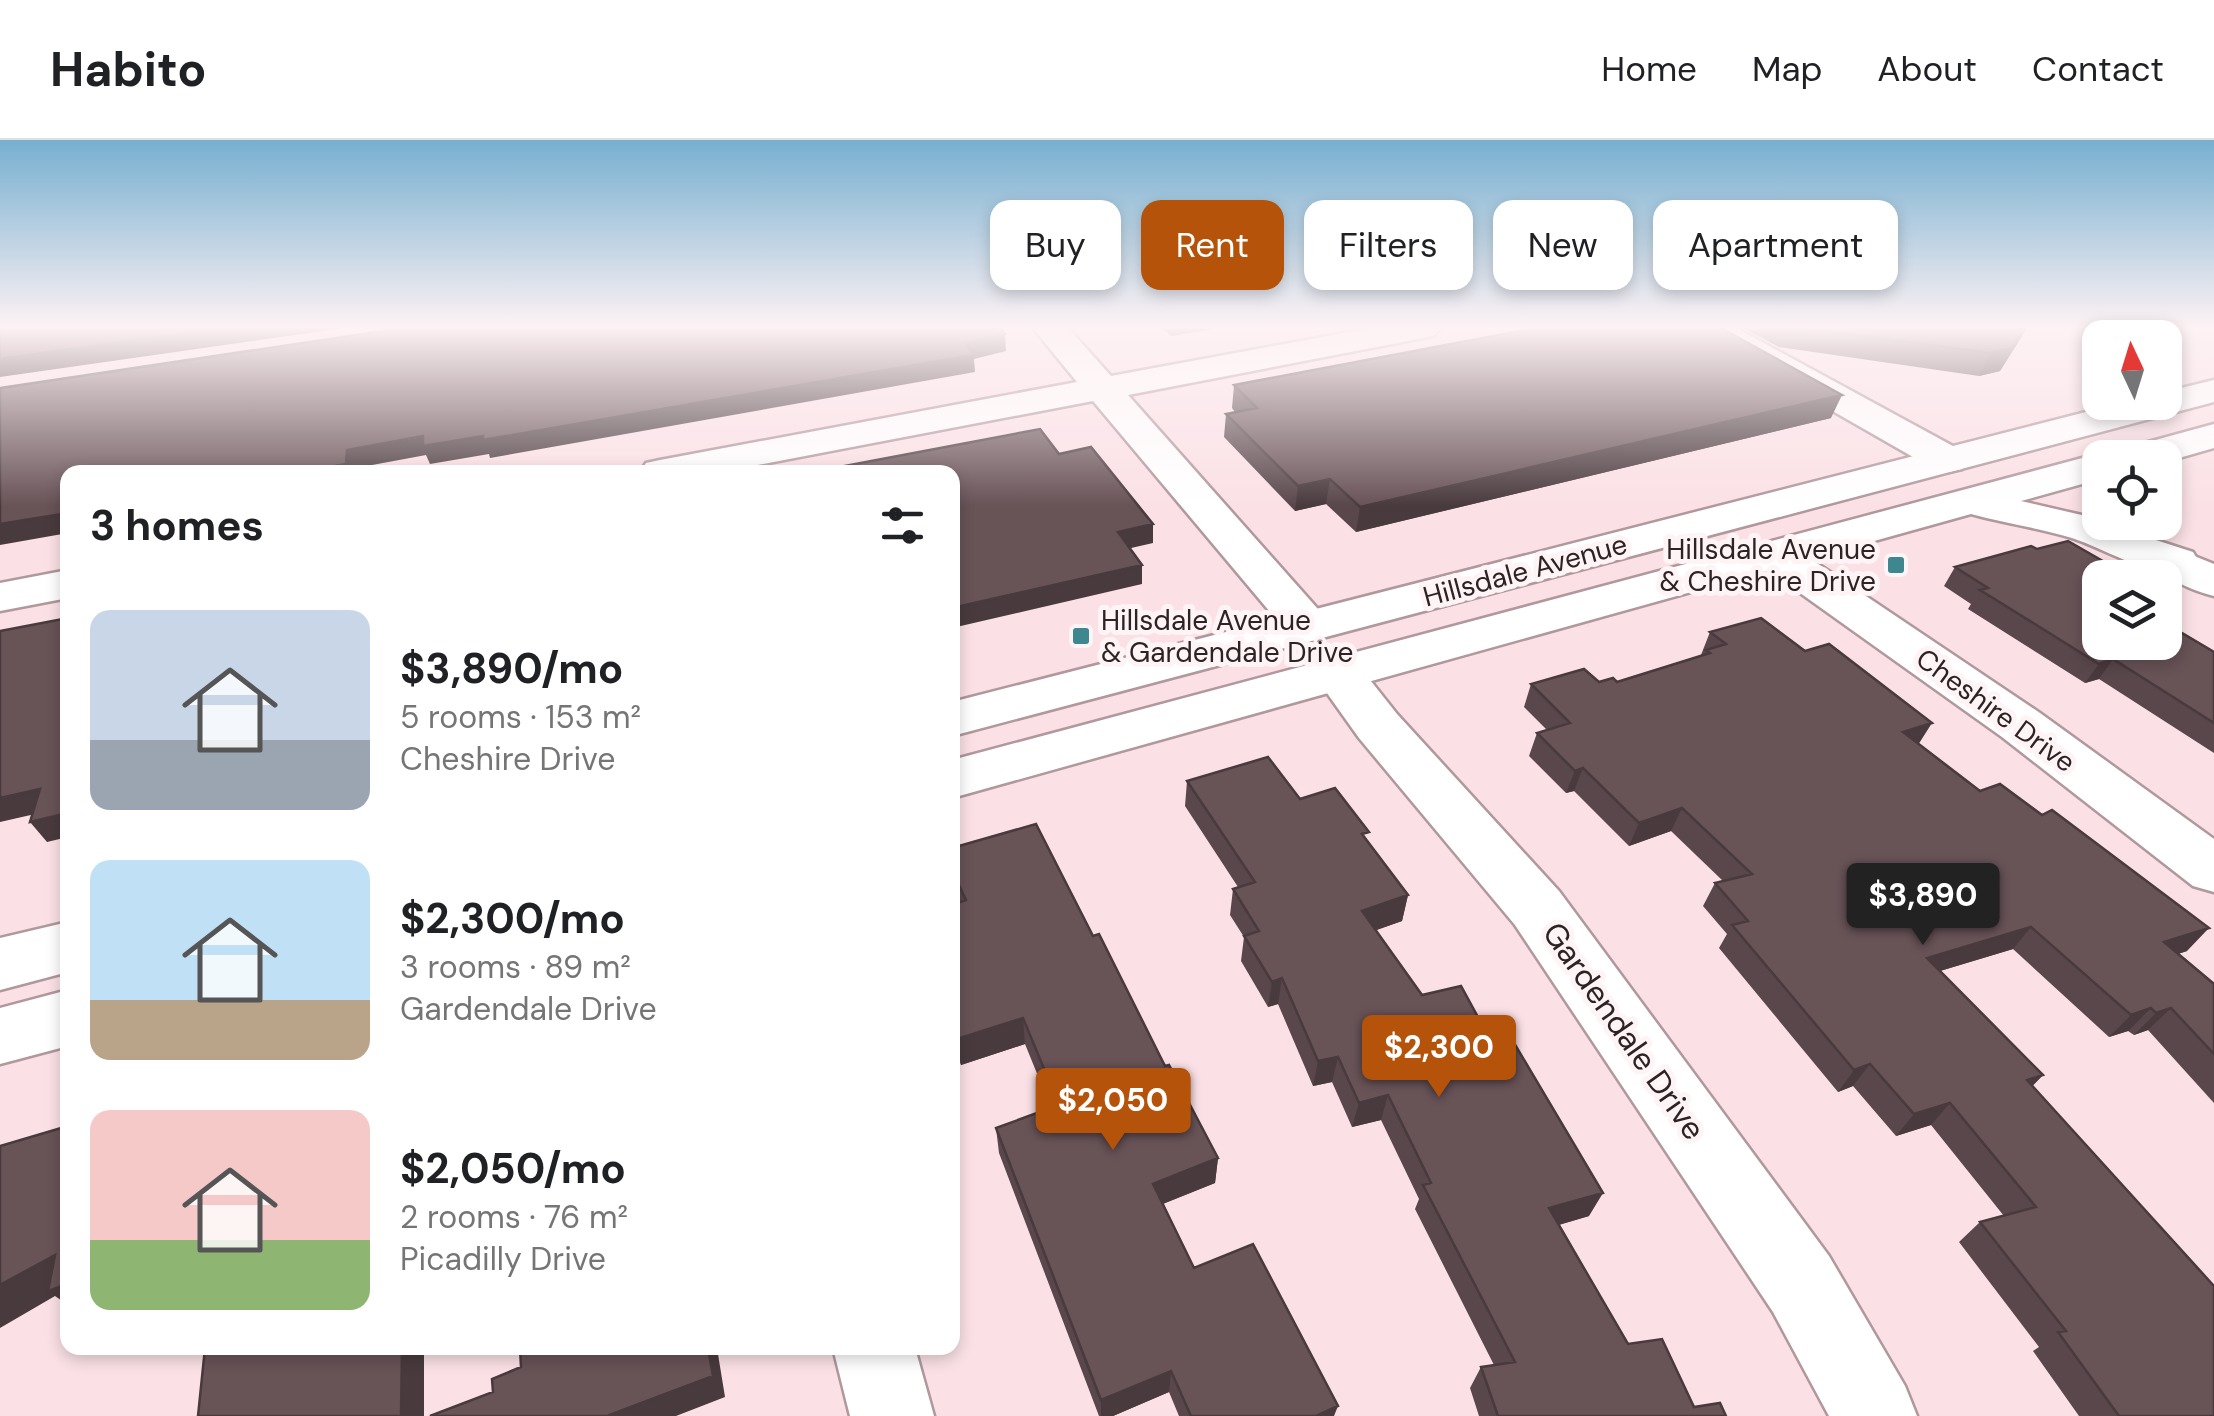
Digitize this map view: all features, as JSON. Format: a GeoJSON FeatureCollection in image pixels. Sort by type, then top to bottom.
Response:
{"type":"FeatureCollection","features":[{"type":"Feature","properties":{"kind":"main road"},"geometry":{"type":"LineString","coordinates":[[697,465],[1109,388]]}},
{"type":"Feature","properties":{"kind":"main road"},"geometry":{"type":"LineString","coordinates":[[1818,388],[1948,460]]}},
{"type":"Feature","properties":{"kind":"main road","name":"Hillsdale Avenue"},"geometry":{"type":"LineString","coordinates":[[1323,650],[1338,658],[1356,639],[1405,626],[1410,601],[1948,460],[2206,388]]}},
{"type":"Feature","properties":{"kind":"main road","name":"Gardendale Drive"},"geometry":{"type":"LineString","coordinates":[[1101,389],[1323,650],[1378,726],[1537,908],[1802,1284],[1876,1416]]}},
{"type":"Feature","properties":{"kind":"main road"},"geometry":{"type":"LineString","coordinates":[[2182,468],[2197,440]]}},
{"type":"Feature","properties":{"kind":"main road","name":"Hillsdale Avenue"},"geometry":{"type":"LineString","coordinates":[[960,717],[1323,650],[1774,554],[2082,471]]}},
{"type":"Feature","properties":{"kind":"main road"},"geometry":{"type":"LineString","coordinates":[[1968,502],[2084,528],[2195,572]]}},
{"type":"Feature","properties":{"kind":"main road"},"geometry":{"type":"LineString","coordinates":[[2166,540],[2195,572]]}},
{"type":"Feature","properties":{"kind":"main road","name":"Cheshire Drive"},"geometry":{"type":"LineString","coordinates":[[1774,554],[2021,726],[2214,870]]}},
{"type":"Feature","properties":{"kind":"main road"},"geometry":{"type":"LineString","coordinates":[[0,597],[60,586]]}},
{"type":"Feature","properties":{"kind":"main road"},"geometry":{"type":"LineString","coordinates":[[960,777],[1213,709],[1224,674],[1286,656],[1304,641],[1323,650]]}},
{"type":"Feature","properties":{"kind":"main road"},"geometry":{"type":"LineString","coordinates":[[0,964],[60,949]]}},
{"type":"Feature","properties":{"kind":"main road"},"geometry":{"type":"LineString","coordinates":[[0,1036],[60,1020]]}},
{"type":"Feature","properties":{"kind":"main road"},"geometry":{"type":"LineString","coordinates":[[876,1355],[892,1416]]}},
{"type":"Feature","properties":{"kind":"building"},"geometry":{"type":"Polygon","coordinates":[[[0,388],[785,388],[483,440],[483,436],[423,446],[423,436],[347,450],[346,464],[340,465],[60,465],[60,514],[0,524],[0,388]]]}},
{"type":"Feature","properties":{"kind":"building"},"geometry":{"type":"Polygon","coordinates":[[[1237,388],[1829,388],[1842,395],[1360,507],[1330,479],[1298,486],[1226,414],[1257,408],[1237,388]]]}},
{"type":"Feature","properties":{"kind":"building"},"geometry":{"type":"Polygon","coordinates":[[[1040,429],[1059,454],[1091,447],[1153,524],[1118,532],[1142,565],[960,606],[960,465],[850,465],[1040,429]]]}},
{"type":"Feature","properties":{"kind":"building"},"geometry":{"type":"Polygon","coordinates":[[[2068,541],[2101,560],[2082,560],[2082,653],[1980,590],[1988,588],[1955,567],[2031,546],[2037,549],[2068,541]]]}},
{"type":"Feature","properties":{"kind":"building"},"geometry":{"type":"Polygon","coordinates":[[[1761,618],[1805,651],[1829,644],[1932,723],[1903,732],[1980,791],[2000,784],[2042,815],[2052,810],[2209,928],[2164,942],[2214,984],[2214,1054],[2171,1008],[2156,1013],[2151,1008],[2131,1015],[2031,927],[1927,958],[2043,1075],[2027,1080],[2214,1286],[2214,1416],[2119,1416],[2058,1332],[2066,1331],[1980,1222],[2036,1207],[1950,1103],[1914,1114],[1870,1064],[1854,1070],[1732,925],[1748,921],[1715,883],[1752,874],[1682,808],[1639,823],[1583,768],[1575,771],[1537,733],[1570,723],[1531,684],[1584,669],[1599,682],[1613,678],[1617,682],[1710,653],[1706,650],[1726,644],[1710,632],[1761,618]]]}},
{"type":"Feature","properties":{"kind":"building"},"geometry":{"type":"Polygon","coordinates":[[[60,620],[60,815],[30,822],[40,789],[0,798],[0,631],[60,620]]]}},
{"type":"Feature","properties":{"kind":"building"},"geometry":{"type":"Polygon","coordinates":[[[2182,633],[2214,652],[2214,723],[2115,660],[2182,660],[2182,633]]]}},
{"type":"Feature","properties":{"kind":"building"},"geometry":{"type":"Polygon","coordinates":[[[1268,757],[1300,799],[1335,788],[1369,832],[1362,834],[1408,895],[1362,911],[1422,995],[1461,986],[1485,1030],[1504,1026],[1603,1193],[1549,1208],[1628,1344],[1662,1339],[1694,1407],[1720,1403],[1726,1416],[1498,1416],[1481,1367],[1515,1362],[1423,1185],[1431,1183],[1388,1095],[1359,1103],[1338,1057],[1318,1061],[1282,978],[1272,982],[1244,936],[1259,931],[1233,889],[1255,882],[1187,781],[1268,757]]]}},
{"type":"Feature","properties":{"kind":"building"},"geometry":{"type":"Polygon","coordinates":[[[1036,824],[1093,936],[1099,934],[1165,1066],[1169,1065],[1218,1158],[1153,1184],[1194,1268],[1253,1244],[1338,1406],[1316,1416],[1191,1416],[1171,1371],[1101,1400],[996,1128],[1059,1105],[1023,1018],[960,1038],[960,902],[966,900],[960,887],[960,846],[1036,824]]]}},
{"type":"Feature","properties":{"kind":"building"},"geometry":{"type":"Polygon","coordinates":[[[60,1128],[60,1287],[48,1291],[55,1255],[0,1285],[0,1146],[60,1128]]]}},
{"type":"Feature","properties":{"kind":"building"},"geometry":{"type":"Polygon","coordinates":[[[204,1355],[402,1355],[401,1416],[198,1416],[204,1355]]]}},
{"type":"Feature","properties":{"kind":"building"},"geometry":{"type":"Polygon","coordinates":[[[520,1355],[709,1355],[713,1376],[609,1416],[430,1416],[493,1392],[492,1379],[521,1367],[520,1355]]]}},
{"type":"Feature","properties":{"kind":"place","name":"Hillsdale Avenue & Cheshire Drive"},"geometry":{"type":"Point","coordinates":[1896,565]}},
{"type":"Feature","properties":{"kind":"place","name":"Hillsdale Avenue & Gardendale Drive"},"geometry":{"type":"Point","coordinates":[1081,636]}}]}
